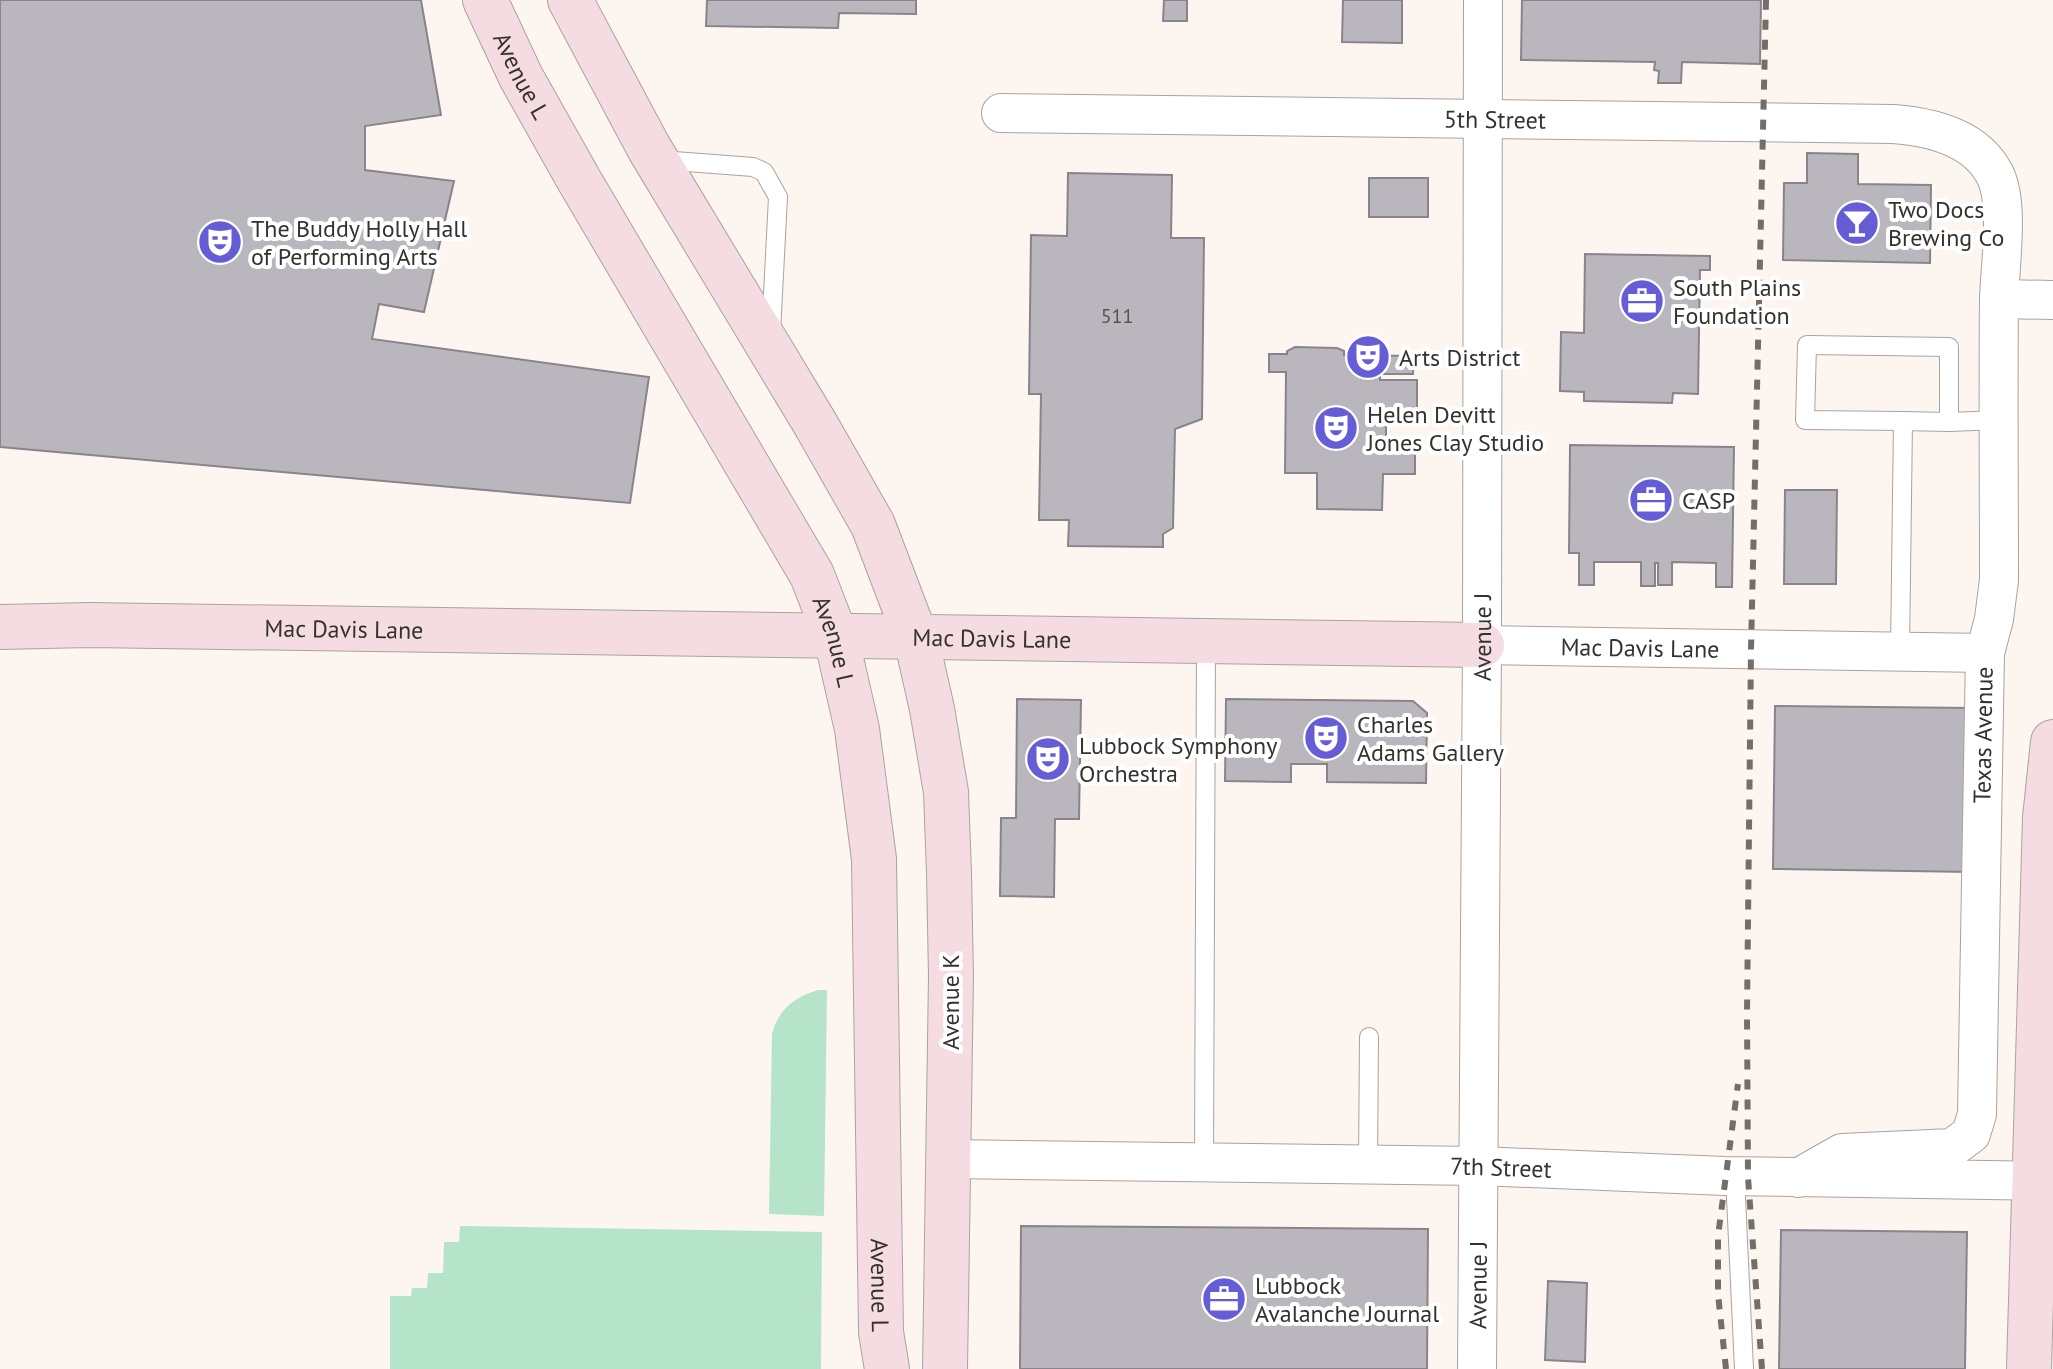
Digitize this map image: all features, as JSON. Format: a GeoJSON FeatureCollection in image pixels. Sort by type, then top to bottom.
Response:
{"type":"FeatureCollection","features":[{"type":"Feature","properties":{"kind":"main road","name":"Avenue L"},"geometry":{"type":"LineString","coordinates":[[485,0],[521,77],[579,180],[812,575],[836,637],[857,729],[874,859],[881,1332],[887,1369]]}},
{"type":"Feature","properties":{"kind":"main road"},"geometry":{"type":"LineString","coordinates":[[570,0],[656,159],[873,525],[916,638]]}},
{"type":"Feature","properties":{"kind":"main road","name":"Mac Davis Lane"},"geometry":{"type":"LineString","coordinates":[[0,627],[90,625],[1482,645]]}},
{"type":"Feature","properties":{"kind":"main road","name":"Avenue K"},"geometry":{"type":"LineString","coordinates":[[916,638],[946,792],[951,976],[945,1369]]}},
{"type":"Feature","properties":{"kind":"main road"},"geometry":{"type":"LineString","coordinates":[[2029,1369],[2042,1322],[2045,818],[2053,742]]}},
{"type":"Feature","properties":{"kind":"street","name":"Avenue J"},"geometry":{"type":"LineString","coordinates":[[1477,1369],[1483,0]]}},
{"type":"Feature","properties":{"kind":"street","name":"5th Street"},"geometry":{"type":"LineString","coordinates":[[1001,113],[1908,125],[1945,133],[1983,156]]}},
{"type":"Feature","properties":{"kind":"street","name":"Texas Avenue"},"geometry":{"type":"LineString","coordinates":[[1798,1178],[1842,1153],[1952,1148],[1963,1142],[1975,1125],[1985,653],[1994,619],[1999,580],[2002,196],[1996,177],[1983,156]]}},
{"type":"Feature","properties":{"kind":"street"},"geometry":{"type":"LineString","coordinates":[[1999,299],[2053,300]]}},
{"type":"Feature","properties":{"kind":"street","name":"Mac Davis Lane"},"geometry":{"type":"LineString","coordinates":[[1482,645],[1985,653]]}},
{"type":"Feature","properties":{"kind":"street","name":"7th Street"},"geometry":{"type":"LineString","coordinates":[[949,1159],[1479,1166],[1798,1178],[2043,1181]]}},
{"type":"Feature","properties":{"kind":"lane"},"geometry":{"type":"LineString","coordinates":[[656,159],[753,167],[764,172],[773,185],[779,208],[770,348]]}},
{"type":"Feature","properties":{"kind":"lane"},"geometry":{"type":"LineString","coordinates":[[1949,422],[1949,347],[1807,345],[1805,420],[1949,422],[1999,420]]}},
{"type":"Feature","properties":{"kind":"lane"},"geometry":{"type":"LineString","coordinates":[[1900,652],[1903,421]]}},
{"type":"Feature","properties":{"kind":"lane"},"geometry":{"type":"LineString","coordinates":[[1204,1163],[1206,641]]}},
{"type":"Feature","properties":{"kind":"lane"},"geometry":{"type":"LineString","coordinates":[[1368,1165],[1369,1037]]}},
{"type":"Feature","properties":{"kind":"lane"},"geometry":{"type":"LineString","coordinates":[[1735,1176],[1744,1369]]}},
{"type":"Feature","properties":{"kind":"green space"},"geometry":{"type":"Polygon","coordinates":[[[818,990],[827,990],[824,1216],[769,1214],[772,1034],[778,1018],[788,1006],[818,990]]]}},
{"type":"Feature","properties":{"kind":"green space"},"geometry":{"type":"Polygon","coordinates":[[[460,1226],[822,1232],[821,1369],[390,1369],[390,1296],[411,1296],[412,1288],[427,1288],[428,1273],[443,1273],[444,1242],[459,1242],[460,1226]]]}},
{"type":"Feature","properties":{"kind":"building","name":"The Buddy Holly Hall of Performing Arts"},"geometry":{"type":"Polygon","coordinates":[[[0,0],[421,0],[441,115],[365,126],[365,170],[454,181],[424,312],[379,304],[372,339],[649,377],[630,503],[0,447],[0,0]]]}},
{"type":"Feature","properties":{"kind":"building"},"geometry":{"type":"Polygon","coordinates":[[[707,0],[916,0],[916,14],[839,13],[838,28],[706,26],[707,0]]]}},
{"type":"Feature","properties":{"kind":"building"},"geometry":{"type":"Polygon","coordinates":[[[1164,0],[1187,0],[1187,21],[1163,21],[1164,0]]]}},
{"type":"Feature","properties":{"kind":"building"},"geometry":{"type":"Polygon","coordinates":[[[1343,0],[1402,0],[1402,43],[1342,42],[1343,0]]]}},
{"type":"Feature","properties":{"kind":"building"},"geometry":{"type":"Polygon","coordinates":[[[1522,0],[1761,0],[1760,64],[1682,62],[1681,83],[1658,83],[1659,71],[1654,70],[1655,62],[1521,60],[1522,0]]]}},
{"type":"Feature","properties":{"kind":"building","name":"Two Docs Brewing Co"},"geometry":{"type":"Polygon","coordinates":[[[1807,153],[1858,154],[1858,184],[1931,185],[1930,263],[1783,260],[1784,183],[1807,183],[1807,153]]]}},
{"type":"Feature","properties":{"kind":"building"},"geometry":{"type":"Polygon","coordinates":[[[1068,173],[1172,175],[1171,238],[1204,238],[1202,419],[1175,429],[1173,528],[1163,534],[1163,547],[1068,546],[1069,520],[1039,520],[1041,394],[1029,394],[1031,235],[1067,236],[1068,173]]]}},
{"type":"Feature","properties":{"kind":"building"},"geometry":{"type":"Polygon","coordinates":[[[1369,178],[1428,178],[1428,217],[1369,217],[1369,178]]]}},
{"type":"Feature","properties":{"kind":"building","name":"South Plains Foundation"},"geometry":{"type":"Polygon","coordinates":[[[1585,254],[1710,256],[1710,270],[1700,270],[1698,394],[1673,393],[1672,403],[1584,401],[1584,392],[1560,391],[1561,332],[1584,333],[1585,254]]]}},
{"type":"Feature","properties":{"kind":"building","name":"Helen Devitt Jones Clay Studio"},"geometry":{"type":"Polygon","coordinates":[[[1295,347],[1337,348],[1344,351],[1344,355],[1414,356],[1413,374],[1380,374],[1380,380],[1417,380],[1417,413],[1386,412],[1386,443],[1415,442],[1415,474],[1383,474],[1382,510],[1317,509],[1317,473],[1285,473],[1286,372],[1269,372],[1269,354],[1287,354],[1295,347]]]}},
{"type":"Feature","properties":{"kind":"building","name":"CASP"},"geometry":{"type":"Polygon","coordinates":[[[1570,445],[1734,447],[1732,587],[1716,587],[1716,563],[1672,562],[1672,585],[1658,585],[1658,563],[1655,563],[1655,586],[1641,586],[1641,562],[1594,562],[1594,585],[1579,585],[1579,553],[1569,553],[1570,445]]]}},
{"type":"Feature","properties":{"kind":"building"},"geometry":{"type":"Polygon","coordinates":[[[1785,490],[1837,490],[1836,584],[1784,584],[1785,490]]]}},
{"type":"Feature","properties":{"kind":"building","name":"Lubbock Symphony Orchestra"},"geometry":{"type":"Polygon","coordinates":[[[1017,699],[1081,700],[1079,819],[1055,819],[1054,897],[1000,896],[1001,818],[1016,818],[1017,699]]]}},
{"type":"Feature","properties":{"kind":"building","name":"Charles Adams Gallery"},"geometry":{"type":"Polygon","coordinates":[[[1226,699],[1413,701],[1427,713],[1426,783],[1327,782],[1327,764],[1291,764],[1291,782],[1225,781],[1226,699]]]}},
{"type":"Feature","properties":{"kind":"building"},"geometry":{"type":"Polygon","coordinates":[[[1775,706],[1973,708],[1971,872],[1773,869],[1775,706]]]}},
{"type":"Feature","properties":{"kind":"building","name":"Lubbock Avalanche Journal"},"geometry":{"type":"Polygon","coordinates":[[[1021,1226],[1428,1229],[1427,1369],[1020,1369],[1021,1226]]]}},
{"type":"Feature","properties":{"kind":"building"},"geometry":{"type":"Polygon","coordinates":[[[1781,1230],[1967,1232],[1965,1369],[1779,1369],[1781,1230]]]}},
{"type":"Feature","properties":{"kind":"building"},"geometry":{"type":"Polygon","coordinates":[[[1548,1281],[1587,1283],[1585,1362],[1545,1360],[1548,1281]]]}},
{"type":"Feature","properties":{"kind":"railway"},"geometry":{"type":"LineString","coordinates":[[1762,1369],[1748,1177],[1747,1013],[1751,649],[1766,0]]}},
{"type":"Feature","properties":{"kind":"railway"},"geometry":{"type":"LineString","coordinates":[[1726,1369],[1718,1294],[1718,1236],[1738,1084]]}},
{"type":"Feature","properties":{"kind":"place","name":"Two Docs Brewing Co"},"geometry":{"type":"Point","coordinates":[1857,223]}},
{"type":"Feature","properties":{"kind":"place","name":"The Buddy Holly Hall of Performing Arts"},"geometry":{"type":"Point","coordinates":[220,242]}},
{"type":"Feature","properties":{"kind":"place","name":"South Plains Foundation"},"geometry":{"type":"Point","coordinates":[1642,301]}},
{"type":"Feature","properties":{"kind":"place","name":"Arts District"},"geometry":{"type":"Point","coordinates":[1368,357]}},
{"type":"Feature","properties":{"kind":"place","name":"Helen Devitt Jones Clay Studio"},"geometry":{"type":"Point","coordinates":[1336,428]}},
{"type":"Feature","properties":{"kind":"place","name":"CASP"},"geometry":{"type":"Point","coordinates":[1651,500]}},
{"type":"Feature","properties":{"kind":"place","name":"Charles Adams Gallery"},"geometry":{"type":"Point","coordinates":[1326,738]}},
{"type":"Feature","properties":{"kind":"place","name":"Lubbock Symphony Orchestra"},"geometry":{"type":"Point","coordinates":[1048,759]}},
{"type":"Feature","properties":{"kind":"place","name":"Lubbock Avalanche Journal"},"geometry":{"type":"Point","coordinates":[1224,1299]}}]}
